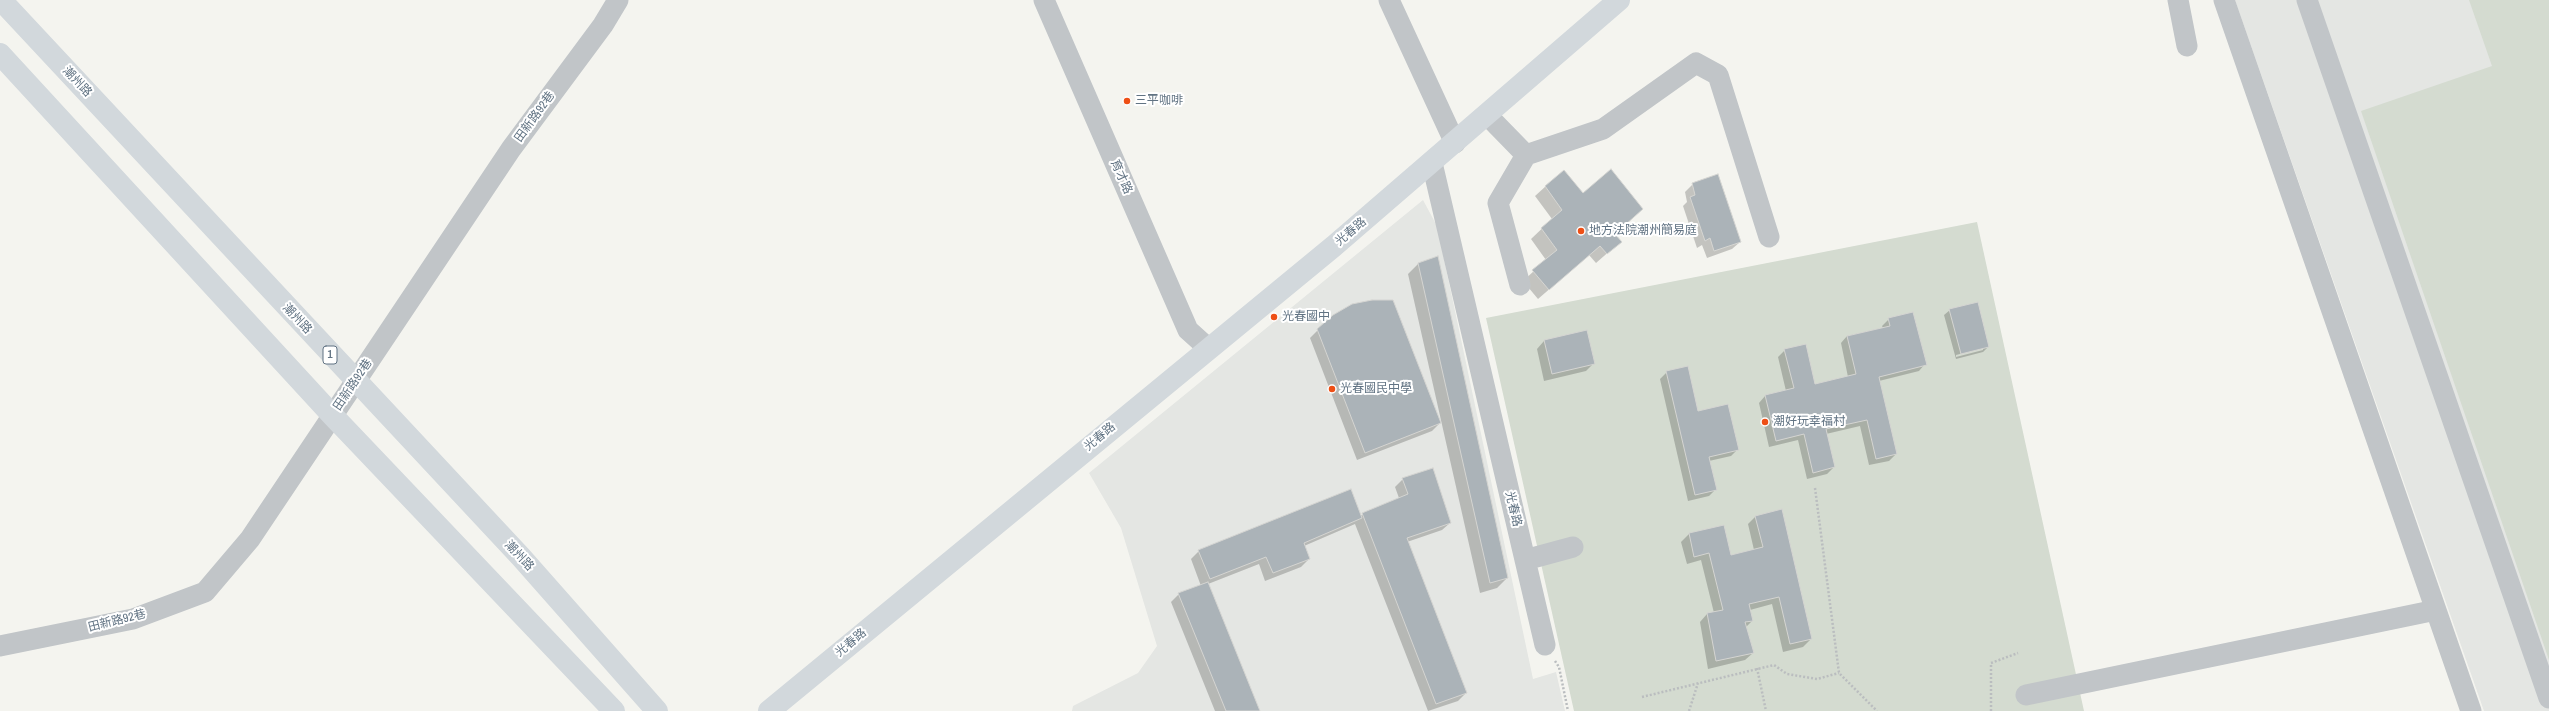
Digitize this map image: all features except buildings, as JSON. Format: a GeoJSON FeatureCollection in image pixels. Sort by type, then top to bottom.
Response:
{"type":"FeatureCollection","features":[{"type":"Feature","properties":{"kind":"main road","name":"潮州路"},"geometry":{"type":"LineString","coordinates":[[1,0],[355,382],[521,557],[657,711]]}},
{"type":"Feature","properties":{"kind":"main road","name":"光春路"},"geometry":{"type":"LineString","coordinates":[[768,711],[1432,163],[1619,0]]}},
{"type":"Feature","properties":{"kind":"main road"},"geometry":{"type":"LineString","coordinates":[[0,54],[332,416],[614,711]]}},
{"type":"Feature","properties":{"kind":"street","name":"田新路92巷"},"geometry":{"type":"LineString","coordinates":[[0,646],[133,619],[205,592],[250,539],[511,149],[603,25],[618,0]]}},
{"type":"Feature","properties":{"kind":"street","name":"育才路"},"geometry":{"type":"LineString","coordinates":[[1044,0],[1188,330],[1208,348]]}},
{"type":"Feature","properties":{"kind":"street"},"geometry":{"type":"LineString","coordinates":[[1389,0],[1455,143]]}},
{"type":"Feature","properties":{"kind":"street"},"geometry":{"type":"LineString","coordinates":[[2178,0],[2187,46]]}},
{"type":"Feature","properties":{"kind":"street"},"geometry":{"type":"LineString","coordinates":[[2224,0],[2471,711]]}},
{"type":"Feature","properties":{"kind":"street"},"geometry":{"type":"LineString","coordinates":[[2307,0],[2549,698]]}},
{"type":"Feature","properties":{"kind":"street"},"geometry":{"type":"LineString","coordinates":[[1520,285],[1498,203],[1526,155],[1603,129],[1696,63],[1718,75],[1769,237]]}},
{"type":"Feature","properties":{"kind":"street"},"geometry":{"type":"LineString","coordinates":[[1486,115],[1526,155]]}},
{"type":"Feature","properties":{"kind":"street","name":"光春路"},"geometry":{"type":"LineString","coordinates":[[1432,163],[1545,645]]}},
{"type":"Feature","properties":{"kind":"street"},"geometry":{"type":"LineString","coordinates":[[1525,560],[1573,547]]}},
{"type":"Feature","properties":{"kind":"street"},"geometry":{"type":"LineString","coordinates":[[2026,695],[2436,610]]}},
{"type":"Feature","properties":{"kind":"path"},"geometry":{"type":"LineString","coordinates":[[1815,488],[1839,673],[1877,711]]}},
{"type":"Feature","properties":{"kind":"path"},"geometry":{"type":"LineString","coordinates":[[1545,645],[1559,667],[1568,711]]}},
{"type":"Feature","properties":{"kind":"path"},"geometry":{"type":"LineString","coordinates":[[1992,711],[1991,663],[2018,653]]}},
{"type":"Feature","properties":{"kind":"path"},"geometry":{"type":"LineString","coordinates":[[1642,697],[1774,664],[1787,674],[1817,679],[1839,673]]}},
{"type":"Feature","properties":{"kind":"path"},"geometry":{"type":"LineString","coordinates":[[1757,668],[1766,711]]}},
{"type":"Feature","properties":{"kind":"path"},"geometry":{"type":"LineString","coordinates":[[1689,711],[1698,682]]}},
{"type":"Feature","properties":{"kind":"shaded area"},"geometry":{"type":"Polygon","coordinates":[[[2235,0],[2549,0],[2549,711],[2484,711],[2235,0]]]}},
{"type":"Feature","properties":{"kind":"shaded area"},"geometry":{"type":"Polygon","coordinates":[[[2469,0],[2549,0],[2549,660],[2361,111],[2492,66],[2469,0]]]}},
{"type":"Feature","properties":{"kind":"shaded area","name":"光春國民中學"},"geometry":{"type":"Polygon","coordinates":[[[1423,200],[1437,226],[1533,679],[1556,672],[1565,711],[1072,711],[1073,706],[1138,673],[1157,646],[1121,528],[1089,473],[1423,200]]]}},
{"type":"Feature","properties":{"kind":"shaded area","name":"潮好玩幸福村"},"geometry":{"type":"Polygon","coordinates":[[[1977,222],[2084,711],[1574,711],[1486,318],[1977,222]]]}},
{"type":"Feature","properties":{"kind":"place","name":"三平咖啡"},"geometry":{"type":"Point","coordinates":[1127,101]}},
{"type":"Feature","properties":{"kind":"place","name":"地方法院潮州簡易庭"},"geometry":{"type":"Point","coordinates":[1581,231]}},
{"type":"Feature","properties":{"kind":"place","name":"光春國中"},"geometry":{"type":"Point","coordinates":[1274,317]}},
{"type":"Feature","properties":{"kind":"place","name":"光春國民中學"},"geometry":{"type":"Point","coordinates":[1332,389]}},
{"type":"Feature","properties":{"kind":"place","name":"潮好玩幸福村"},"geometry":{"type":"Point","coordinates":[1765,422]}}]}
